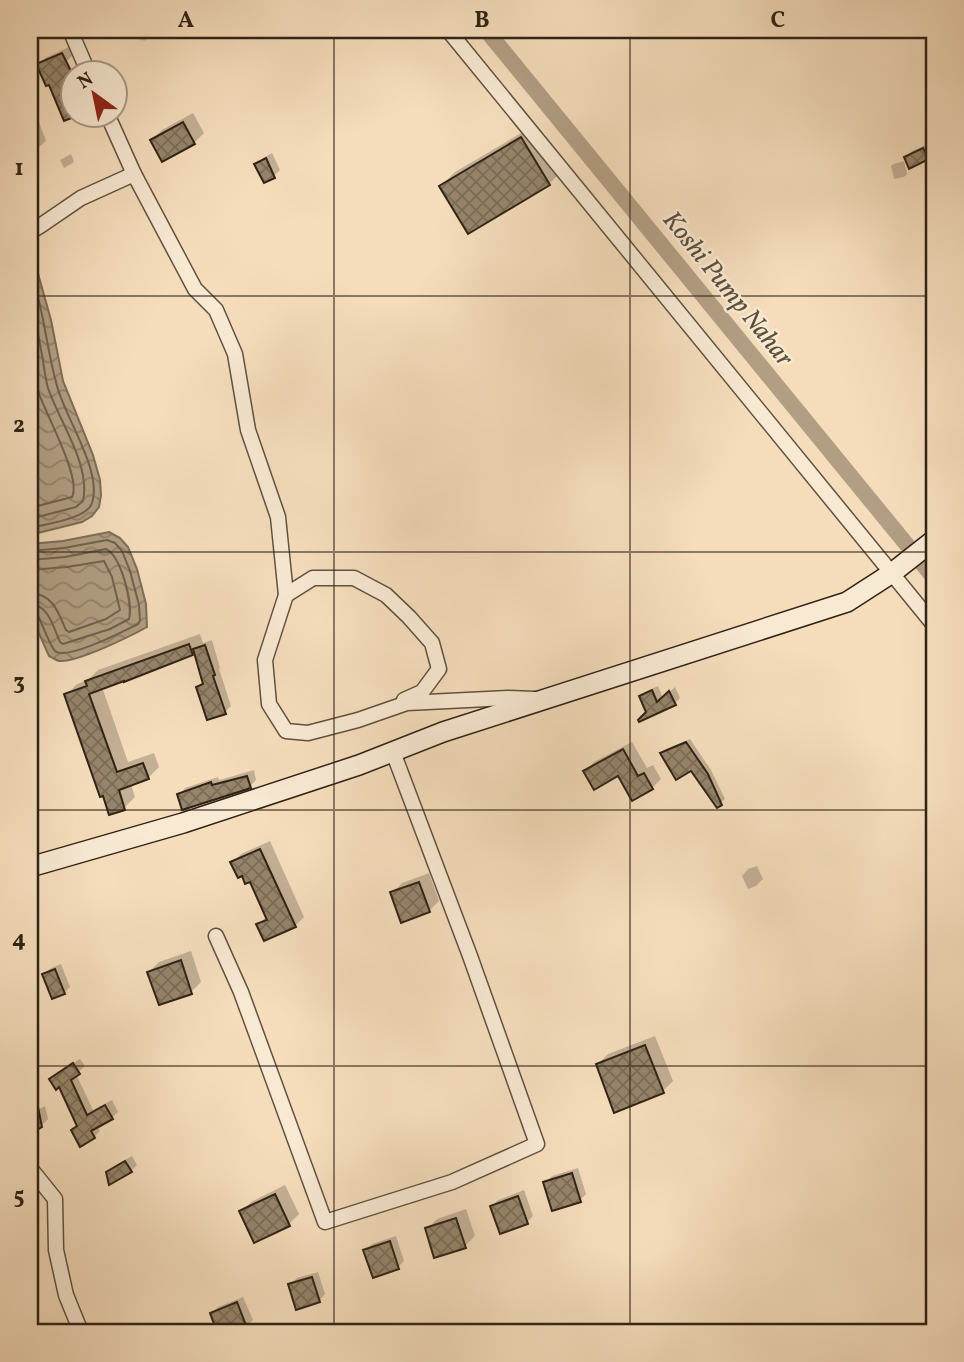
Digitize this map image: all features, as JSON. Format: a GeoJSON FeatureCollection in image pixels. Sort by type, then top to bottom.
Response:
{"type":"FeatureCollection","features":[{"type":"Feature","properties":{"kind":"street"},"geometry":{"type":"LineString","coordinates":[[70,30],[83,60]]}},
{"type":"Feature","properties":{"kind":"street"},"geometry":{"type":"LineString","coordinates":[[448,30],[934,625]]}},
{"type":"Feature","properties":{"kind":"street"},"geometry":{"type":"LineString","coordinates":[[114,130],[134,174],[195,289],[216,310],[235,354],[248,429],[278,517],[286,595],[265,660],[270,704],[286,731],[308,733],[358,720],[407,702],[508,698],[543,700]]}},
{"type":"Feature","properties":{"kind":"street"},"geometry":{"type":"LineString","coordinates":[[30,232],[81,198],[134,174]]}},
{"type":"Feature","properties":{"kind":"street"},"geometry":{"type":"LineString","coordinates":[[30,867],[183,823],[359,765],[443,732],[847,602],[892,573],[933,541]]}},
{"type":"Feature","properties":{"kind":"street"},"geometry":{"type":"LineString","coordinates":[[286,595],[313,578],[354,579],[386,595],[432,643],[439,669],[422,692],[358,720]]}},
{"type":"Feature","properties":{"kind":"street"},"geometry":{"type":"LineString","coordinates":[[216,936],[241,992],[325,1222],[452,1182],[537,1144],[393,752]]}},
{"type":"Feature","properties":{"kind":"street"},"geometry":{"type":"LineString","coordinates":[[30,1168],[55,1199],[56,1250],[66,1294],[81,1332]]}},
{"type":"Feature","properties":{"kind":"water"},"geometry":{"type":"Polygon","coordinates":[[[30,264],[37,270],[51,320],[63,381],[93,455],[101,495],[99,507],[92,516],[82,522],[30,535],[30,264]]]}},
{"type":"Feature","properties":{"kind":"water"},"geometry":{"type":"Polygon","coordinates":[[[109,532],[120,538],[128,547],[137,569],[146,604],[147,627],[90,653],[58,661],[49,656],[30,613],[30,544],[109,532]]]}},
{"type":"Feature","properties":{"kind":"building"},"geometry":{"type":"Polygon","coordinates":[[[62,53],[66,60],[60,60],[60,111],[49,85],[46,86],[36,64],[62,53]]]}},
{"type":"Feature","properties":{"kind":"building"},"geometry":{"type":"Polygon","coordinates":[[[183,122],[195,144],[162,162],[150,140],[183,122]]]}},
{"type":"Feature","properties":{"kind":"building"},"geometry":{"type":"Polygon","coordinates":[[[521,137],[550,185],[468,234],[439,186],[521,137]]]}},
{"type":"Feature","properties":{"kind":"building"},"geometry":{"type":"Polygon","coordinates":[[[923,148],[929,159],[909,169],[904,157],[923,148]]]}},
{"type":"Feature","properties":{"kind":"building"},"geometry":{"type":"Polygon","coordinates":[[[266,158],[275,178],[264,183],[254,164],[266,158]]]}},
{"type":"Feature","properties":{"kind":"building"},"geometry":{"type":"Polygon","coordinates":[[[189,644],[193,655],[89,694],[117,772],[143,763],[149,779],[119,790],[125,810],[109,815],[103,796],[100,797],[64,694],[87,686],[85,681],[189,644]]]}},
{"type":"Feature","properties":{"kind":"building"},"geometry":{"type":"Polygon","coordinates":[[[205,645],[226,714],[207,720],[196,687],[203,684],[193,649],[205,645]]]}},
{"type":"Feature","properties":{"kind":"building"},"geometry":{"type":"Polygon","coordinates":[[[652,690],[657,702],[669,691],[676,705],[639,722],[646,712],[639,696],[652,690]]]}},
{"type":"Feature","properties":{"kind":"building"},"geometry":{"type":"Polygon","coordinates":[[[686,742],[708,774],[722,805],[717,808],[691,771],[676,780],[660,753],[686,742]]]}},
{"type":"Feature","properties":{"kind":"building"},"geometry":{"type":"Polygon","coordinates":[[[623,749],[638,776],[644,773],[653,789],[632,801],[618,776],[594,790],[583,771],[623,749]]]}},
{"type":"Feature","properties":{"kind":"building"},"geometry":{"type":"Polygon","coordinates":[[[247,776],[251,788],[182,810],[177,794],[211,782],[212,785],[247,776]]]}},
{"type":"Feature","properties":{"kind":"building"},"geometry":{"type":"Polygon","coordinates":[[[260,849],[296,927],[264,941],[256,924],[267,920],[250,882],[245,884],[242,876],[238,878],[230,862],[260,849]]]}},
{"type":"Feature","properties":{"kind":"building"},"geometry":{"type":"Polygon","coordinates":[[[419,882],[430,912],[401,923],[390,892],[419,882]]]}},
{"type":"Feature","properties":{"kind":"building"},"geometry":{"type":"Polygon","coordinates":[[[181,960],[192,994],[159,1005],[147,972],[181,960]]]}},
{"type":"Feature","properties":{"kind":"building"},"geometry":{"type":"Polygon","coordinates":[[[55,969],[65,994],[52,999],[42,974],[55,969]]]}},
{"type":"Feature","properties":{"kind":"building"},"geometry":{"type":"Polygon","coordinates":[[[645,1045],[664,1093],[614,1113],[596,1064],[645,1045]]]}},
{"type":"Feature","properties":{"kind":"building"},"geometry":{"type":"Polygon","coordinates":[[[73,1063],[80,1074],[71,1080],[87,1115],[105,1105],[113,1119],[91,1131],[95,1138],[80,1147],[71,1130],[77,1126],[59,1087],[56,1090],[49,1079],[73,1063]]]}},
{"type":"Feature","properties":{"kind":"building"},"geometry":{"type":"Polygon","coordinates":[[[35,1092],[42,1127],[30,1134],[30,1093],[35,1092]]]}},
{"type":"Feature","properties":{"kind":"building"},"geometry":{"type":"Polygon","coordinates":[[[125,1161],[132,1172],[109,1185],[106,1172],[125,1161]]]}},
{"type":"Feature","properties":{"kind":"building"},"geometry":{"type":"Polygon","coordinates":[[[572,1173],[581,1202],[552,1211],[543,1182],[572,1173]]]}},
{"type":"Feature","properties":{"kind":"building"},"geometry":{"type":"Polygon","coordinates":[[[275,1194],[290,1226],[254,1243],[239,1211],[275,1194]]]}},
{"type":"Feature","properties":{"kind":"building"},"geometry":{"type":"Polygon","coordinates":[[[518,1196],[528,1224],[500,1234],[490,1206],[518,1196]]]}},
{"type":"Feature","properties":{"kind":"building"},"geometry":{"type":"Polygon","coordinates":[[[456,1218],[466,1248],[434,1258],[425,1228],[456,1218]]]}},
{"type":"Feature","properties":{"kind":"building"},"geometry":{"type":"Polygon","coordinates":[[[390,1241],[399,1269],[373,1278],[363,1250],[390,1241]]]}},
{"type":"Feature","properties":{"kind":"building"},"geometry":{"type":"Polygon","coordinates":[[[312,1277],[320,1302],[296,1310],[288,1284],[312,1277]]]}},
{"type":"Feature","properties":{"kind":"building"},"geometry":{"type":"Polygon","coordinates":[[[237,1302],[247,1328],[236,1332],[217,1332],[210,1313],[237,1302]]]}},
{"type":"Feature","properties":{"kind":"waterway","name":"Koshi Pump Nahar"},"geometry":{"type":"LineString","coordinates":[[486,30],[934,578]]}}]}
